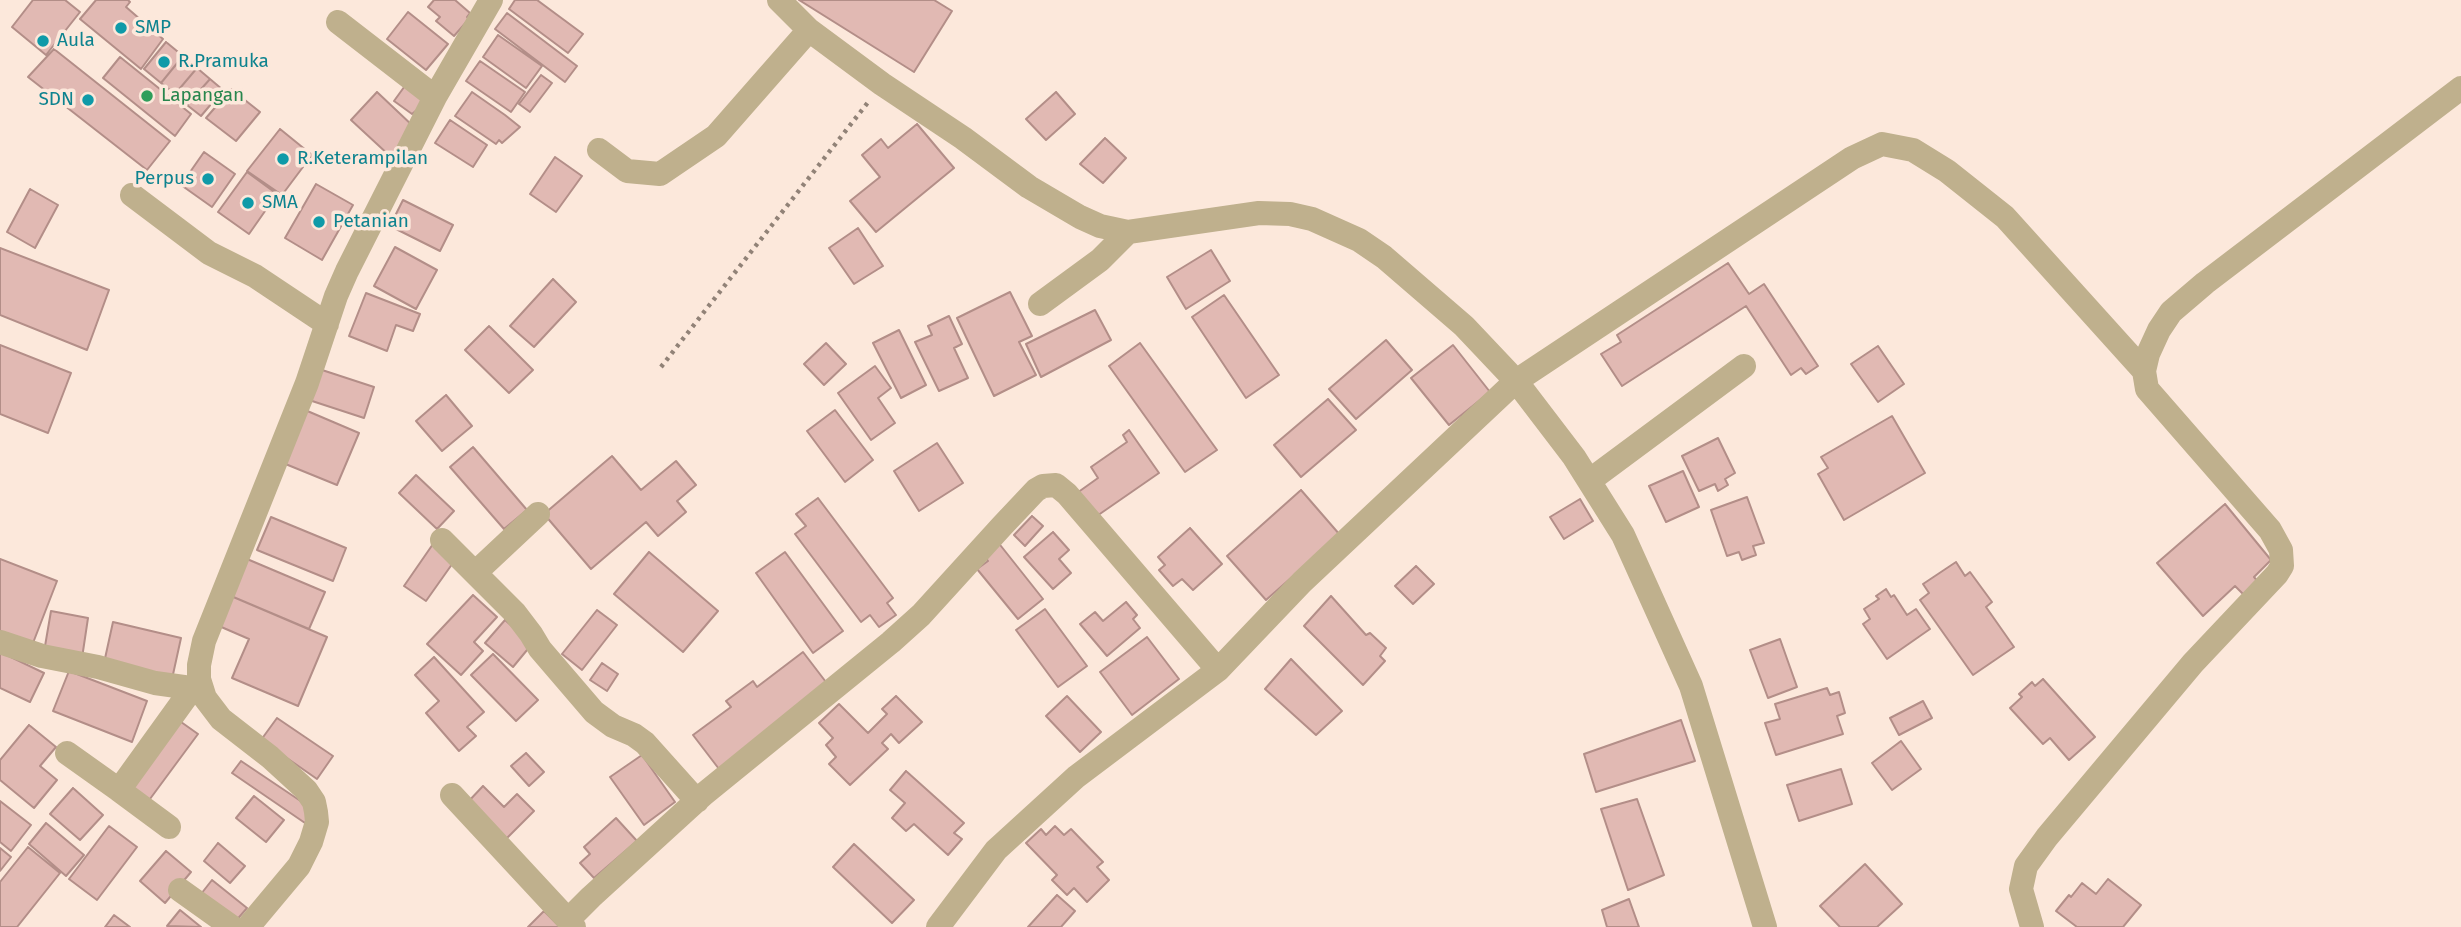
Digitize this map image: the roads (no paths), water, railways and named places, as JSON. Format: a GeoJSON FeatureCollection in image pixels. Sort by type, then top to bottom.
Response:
{"type":"FeatureCollection","features":[{"type":"Feature","properties":{"kind":"street"},"geometry":{"type":"LineString","coordinates":[[119,790],[195,684],[204,641],[307,383],[347,271],[435,97],[491,0]]}},
{"type":"Feature","properties":{"kind":"street"},"geometry":{"type":"LineString","coordinates":[[779,0],[809,30],[882,84],[963,138],[1029,187],[1080,217],[1100,226],[1128,232],[1259,213],[1290,214],[1334,227],[1384,257],[1464,326],[1516,381],[1574,457],[1623,535],[1691,686],[1765,927]]}},
{"type":"Feature","properties":{"kind":"street"},"geometry":{"type":"LineString","coordinates":[[338,22],[435,97]]}},
{"type":"Feature","properties":{"kind":"street"},"geometry":{"type":"LineString","coordinates":[[599,150],[627,171],[660,174],[716,136],[809,30]]}},
{"type":"Feature","properties":{"kind":"street"},"geometry":{"type":"LineString","coordinates":[[2032,927],[2021,889],[2026,866],[2047,837],[2193,663],[2277,574],[2282,565],[2281,550],[2270,530],[2147,388],[2144,371],[2158,330],[2171,312],[2205,283],[2461,88]]}},
{"type":"Feature","properties":{"kind":"street"},"geometry":{"type":"LineString","coordinates":[[938,927],[996,850],[1076,777],[1218,670],[1302,582],[1516,381],[1852,158],[1882,144],[1913,150],[1947,171],[2006,217],[2144,371]]}},
{"type":"Feature","properties":{"kind":"street"},"geometry":{"type":"LineString","coordinates":[[132,195],[209,253],[256,276],[327,324]]}},
{"type":"Feature","properties":{"kind":"street"},"geometry":{"type":"LineString","coordinates":[[1040,304],[1100,260],[1128,232]]}},
{"type":"Feature","properties":{"kind":"street"},"geometry":{"type":"LineString","coordinates":[[1589,481],[1744,366]]}},
{"type":"Feature","properties":{"kind":"street"},"geometry":{"type":"LineString","coordinates":[[452,795],[571,923],[697,801],[922,615],[1002,526],[1043,486],[1056,485],[1067,494],[1218,670]]}},
{"type":"Feature","properties":{"kind":"street"},"geometry":{"type":"LineString","coordinates":[[475,573],[538,514]]}},
{"type":"Feature","properties":{"kind":"street"},"geometry":{"type":"LineString","coordinates":[[442,540],[514,613],[540,649],[594,712],[645,743],[697,801]]}},
{"type":"Feature","properties":{"kind":"street"},"geometry":{"type":"LineString","coordinates":[[0,642],[42,656],[98,667],[155,683],[195,684]]}},
{"type":"Feature","properties":{"kind":"street"},"geometry":{"type":"LineString","coordinates":[[195,684],[221,719],[270,757],[306,790],[314,802],[317,822],[299,866],[248,927]]}},
{"type":"Feature","properties":{"kind":"street"},"geometry":{"type":"LineString","coordinates":[[67,754],[169,827]]}},
{"type":"Feature","properties":{"kind":"street"},"geometry":{"type":"LineString","coordinates":[[180,890],[232,927]]}},
{"type":"Feature","properties":{"kind":"place","name":"SMP"},"geometry":{"type":"Point","coordinates":[121,28]}},
{"type":"Feature","properties":{"kind":"place","name":"Aula"},"geometry":{"type":"Point","coordinates":[43,41]}},
{"type":"Feature","properties":{"kind":"place","name":"R.Pramuka"},"geometry":{"type":"Point","coordinates":[164,62]}},
{"type":"Feature","properties":{"kind":"place","name":"Lapangan"},"geometry":{"type":"Point","coordinates":[147,96]}},
{"type":"Feature","properties":{"kind":"place","name":"SDN"},"geometry":{"type":"Point","coordinates":[88,100]}},
{"type":"Feature","properties":{"kind":"place","name":"R.Keterampilan"},"geometry":{"type":"Point","coordinates":[283,159]}},
{"type":"Feature","properties":{"kind":"place","name":"Perpus"},"geometry":{"type":"Point","coordinates":[208,179]}},
{"type":"Feature","properties":{"kind":"place","name":"SMA"},"geometry":{"type":"Point","coordinates":[248,203]}},
{"type":"Feature","properties":{"kind":"place","name":"Petanian"},"geometry":{"type":"Point","coordinates":[319,222]}}]}
